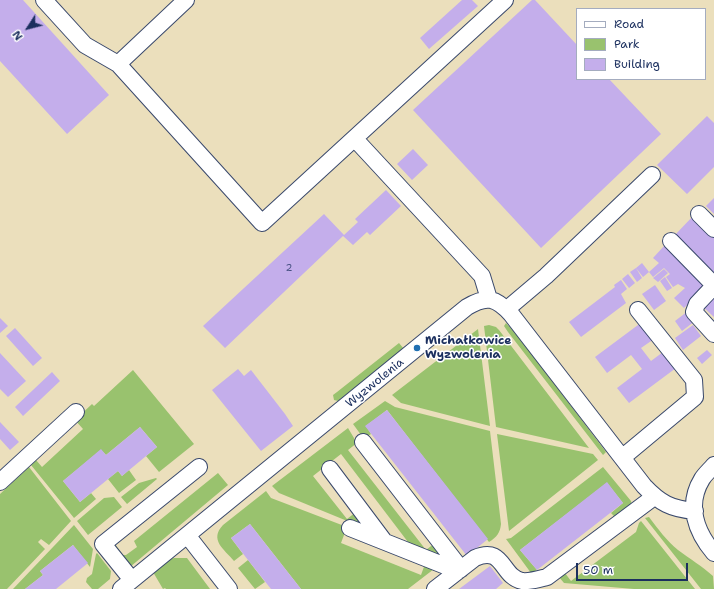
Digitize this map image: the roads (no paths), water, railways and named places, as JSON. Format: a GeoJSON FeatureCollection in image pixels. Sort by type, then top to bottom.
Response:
{"type":"FeatureCollection","features":[{"type":"Feature","properties":{"kind":"street"},"geometry":{"type":"LineString","coordinates":[[44,0],[85,45],[118,64],[262,223],[505,0]]}},
{"type":"Feature","properties":{"kind":"street"},"geometry":{"type":"LineString","coordinates":[[118,64],[186,0]]}},
{"type":"Feature","properties":{"kind":"street"},"geometry":{"type":"LineString","coordinates":[[355,139],[482,276],[489,299],[495,300],[507,309],[654,497],[663,503],[680,510],[695,511]]}},
{"type":"Feature","properties":{"kind":"street"},"geometry":{"type":"LineString","coordinates":[[507,309],[546,276],[652,175]]}},
{"type":"Feature","properties":{"kind":"street"},"geometry":{"type":"LineString","coordinates":[[699,214],[714,229]]}},
{"type":"Feature","properties":{"kind":"street"},"geometry":{"type":"LineString","coordinates":[[670,241],[714,286],[697,304],[694,312],[714,334]]}},
{"type":"Feature","properties":{"kind":"street","name":"Wyzwolenia"},"geometry":{"type":"LineString","coordinates":[[126,585],[467,307],[474,302],[489,299]]}},
{"type":"Feature","properties":{"kind":"street"},"geometry":{"type":"LineString","coordinates":[[623,457],[695,396],[694,380],[638,310]]}},
{"type":"Feature","properties":{"kind":"street"},"geometry":{"type":"LineString","coordinates":[[0,482],[76,412]]}},
{"type":"Feature","properties":{"kind":"street"},"geometry":{"type":"LineString","coordinates":[[363,442],[459,570]]}},
{"type":"Feature","properties":{"kind":"street"},"geometry":{"type":"LineString","coordinates":[[714,465],[702,479],[695,496],[697,528],[705,543],[714,553]]}},
{"type":"Feature","properties":{"kind":"street"},"geometry":{"type":"LineString","coordinates":[[126,585],[103,544],[199,466]]}},
{"type":"Feature","properties":{"kind":"street"},"geometry":{"type":"LineString","coordinates":[[330,469],[384,542]]}},
{"type":"Feature","properties":{"kind":"street"},"geometry":{"type":"LineString","coordinates":[[434,589],[476,558],[483,555],[491,555],[499,560],[515,578],[521,581],[547,577],[654,497]]}},
{"type":"Feature","properties":{"kind":"street"},"geometry":{"type":"LineString","coordinates":[[350,528],[459,570]]}},
{"type":"Feature","properties":{"kind":"street"},"geometry":{"type":"LineString","coordinates":[[187,535],[229,589]]}},
{"type":"Feature","properties":{"kind":"place","name":"Michałkowice Wyzwolenia"},"geometry":{"type":"Point","coordinates":[417,348]}}]}
